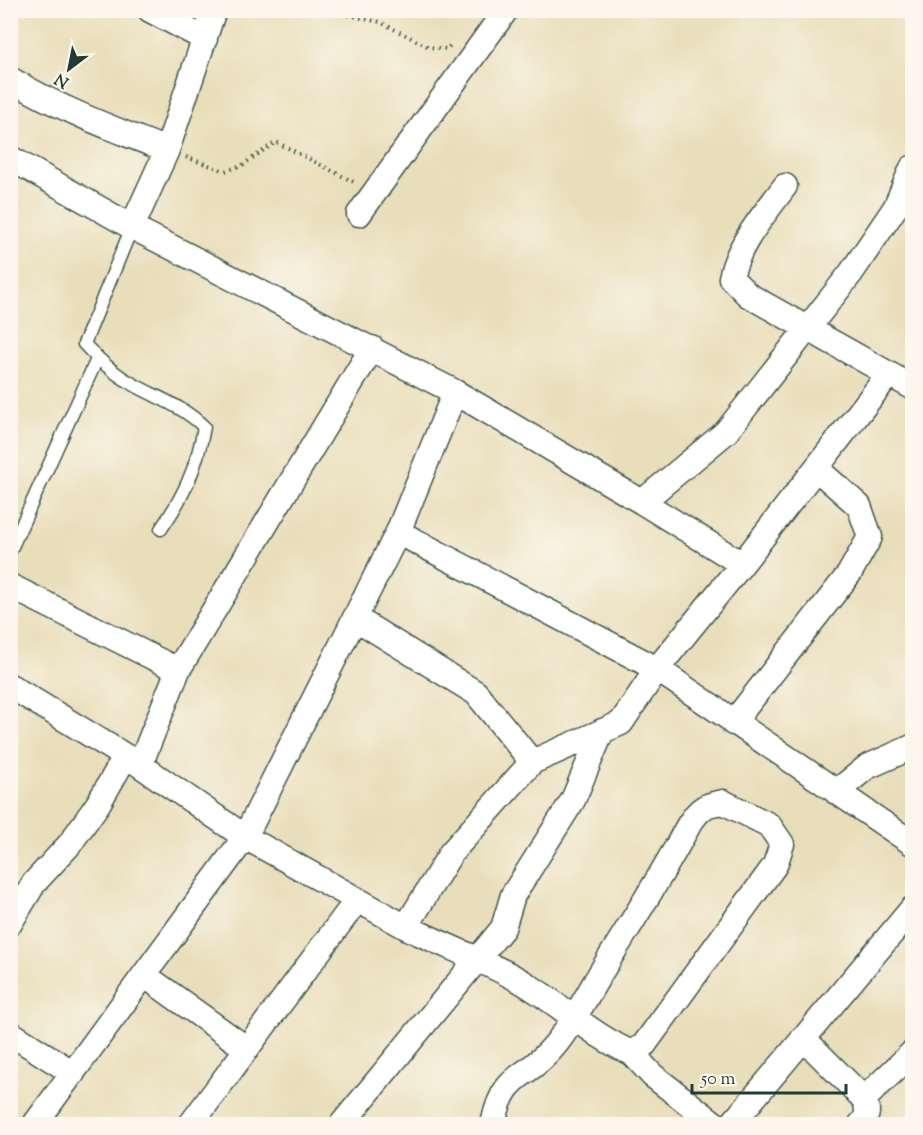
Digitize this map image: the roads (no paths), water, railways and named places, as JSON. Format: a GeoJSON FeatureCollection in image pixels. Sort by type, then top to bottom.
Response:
{"type":"FeatureCollection","features":[{"type":"Feature","properties":{"kind":"street"},"geometry":{"type":"LineString","coordinates":[[150,10],[205,39]]}},
{"type":"Feature","properties":{"kind":"street"},"geometry":{"type":"LineString","coordinates":[[132,227],[166,150],[214,10]]}},
{"type":"Feature","properties":{"kind":"street"},"geometry":{"type":"LineString","coordinates":[[359,214],[506,10]]}},
{"type":"Feature","properties":{"kind":"street"},"geometry":{"type":"LineString","coordinates":[[10,79],[40,97],[166,150]]}},
{"type":"Feature","properties":{"kind":"street"},"geometry":{"type":"LineString","coordinates":[[10,158],[132,227],[455,392],[742,564]]}},
{"type":"Feature","properties":{"kind":"street"},"geometry":{"type":"LineString","coordinates":[[642,502],[726,432],[851,273],[904,210],[912,168]]}},
{"type":"Feature","properties":{"kind":"street"},"geometry":{"type":"LineString","coordinates":[[786,186],[750,234],[735,261],[731,278],[748,295],[912,387]]}},
{"type":"Feature","properties":{"kind":"street"},"geometry":{"type":"LineString","coordinates":[[10,923],[18,893],[34,883],[69,845],[133,761],[178,670],[372,348]]}},
{"type":"Feature","properties":{"kind":"street"},"geometry":{"type":"LineString","coordinates":[[406,927],[451,853],[532,762],[621,723],[657,669],[818,470],[889,374]]}},
{"type":"Feature","properties":{"kind":"street"},"geometry":{"type":"LineString","coordinates":[[35,1125],[245,837],[398,532],[455,392]]}},
{"type":"Feature","properties":{"kind":"street"},"geometry":{"type":"LineString","coordinates":[[733,723],[849,574],[870,537],[859,506],[818,470]]}},
{"type":"Feature","properties":{"kind":"street"},"geometry":{"type":"LineString","coordinates":[[398,532],[657,669],[912,843]]}},
{"type":"Feature","properties":{"kind":"street"},"geometry":{"type":"LineString","coordinates":[[10,586],[178,670]]}},
{"type":"Feature","properties":{"kind":"street"},"geometry":{"type":"LineString","coordinates":[[355,618],[476,693],[532,762]]}},
{"type":"Feature","properties":{"kind":"street"},"geometry":{"type":"LineString","coordinates":[[10,686],[133,761],[245,837],[406,927],[519,980],[620,1048],[632,1053],[652,1075],[715,1125]]}},
{"type":"Feature","properties":{"kind":"street"},"geometry":{"type":"LineString","coordinates":[[342,1125],[475,959],[503,928],[513,895],[573,800],[602,731]]}},
{"type":"Feature","properties":{"kind":"street"},"geometry":{"type":"LineString","coordinates":[[836,792],[867,766],[912,747]]}},
{"type":"Feature","properties":{"kind":"street"},"geometry":{"type":"LineString","coordinates":[[493,1125],[507,1085],[546,1056],[574,1015],[702,808],[723,802],[769,825],[782,844],[775,865],[644,1045],[632,1053]]}},
{"type":"Feature","properties":{"kind":"street"},"geometry":{"type":"LineString","coordinates":[[191,1125],[357,900]]}},
{"type":"Feature","properties":{"kind":"street"},"geometry":{"type":"LineString","coordinates":[[732,1125],[912,909]]}},
{"type":"Feature","properties":{"kind":"street"},"geometry":{"type":"LineString","coordinates":[[144,975],[247,1049]]}},
{"type":"Feature","properties":{"kind":"street"},"geometry":{"type":"LineString","coordinates":[[10,1033],[73,1073]]}},
{"type":"Feature","properties":{"kind":"street"},"geometry":{"type":"LineString","coordinates":[[803,1038],[864,1098],[868,1108],[867,1118],[861,1125]]}},
{"type":"Feature","properties":{"kind":"street"},"geometry":{"type":"LineString","coordinates":[[864,1098],[912,1053]]}},
{"type":"Feature","properties":{"kind":"lane"},"geometry":{"type":"LineString","coordinates":[[132,227],[84,344],[97,358],[129,382],[189,412],[204,428],[193,476],[181,501],[161,529]]}},
{"type":"Feature","properties":{"kind":"lane"},"geometry":{"type":"LineString","coordinates":[[10,551],[97,358]]}}]}
